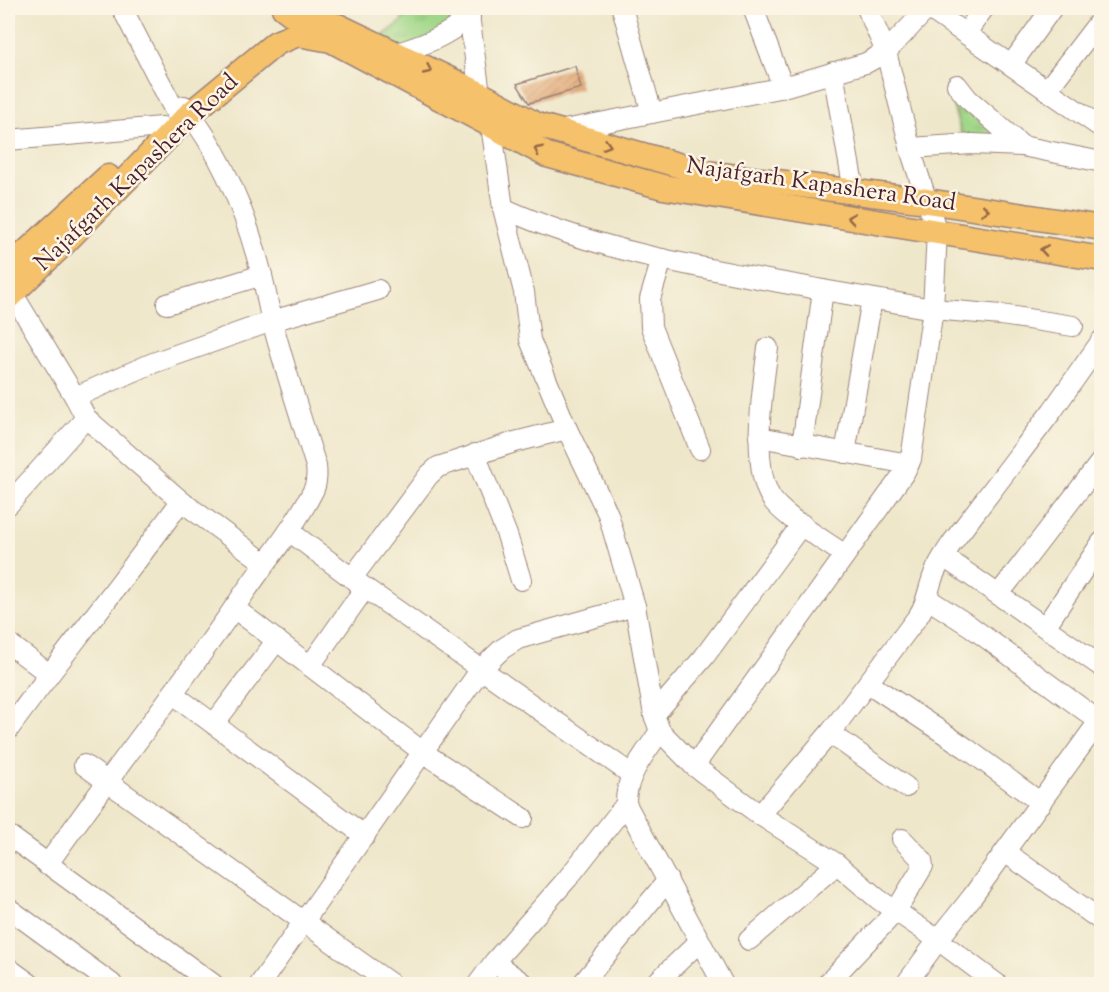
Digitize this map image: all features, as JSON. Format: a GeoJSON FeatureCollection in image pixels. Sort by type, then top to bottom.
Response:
{"type":"FeatureCollection","features":[{"type":"Feature","properties":{"kind":"main road"},"geometry":{"type":"LineString","coordinates":[[8,269],[178,115],[267,30],[293,20]]}},
{"type":"Feature","properties":{"kind":"main road","name":"Najafgarh Kapashera Road"},"geometry":{"type":"LineString","coordinates":[[293,20],[338,26],[480,94],[537,125],[706,173],[927,201],[1101,228]]}},
{"type":"Feature","properties":{"kind":"main road","name":"Najafgarh Kapashera Road"},"geometry":{"type":"LineString","coordinates":[[293,20],[547,155],[663,187],[1101,259]]}},
{"type":"Feature","properties":{"kind":"main road","name":"Najafgarh Kapashera Road"},"geometry":{"type":"LineString","coordinates":[[9,292],[178,115]]}},
{"type":"Feature","properties":{"kind":"street"},"geometry":{"type":"LineString","coordinates":[[47,865],[289,531],[315,486],[317,477],[316,466],[272,321],[262,275],[245,219],[232,187],[204,134],[178,115],[122,8]]}},
{"type":"Feature","properties":{"kind":"street"},"geometry":{"type":"LineString","coordinates":[[622,8],[652,113]]}},
{"type":"Feature","properties":{"kind":"street"},"geometry":{"type":"LineString","coordinates":[[753,8],[783,87]]}},
{"type":"Feature","properties":{"kind":"street"},"geometry":{"type":"LineString","coordinates":[[694,766],[909,464],[933,309],[938,232],[909,148],[886,52],[867,8]]}},
{"type":"Feature","properties":{"kind":"street"},"geometry":{"type":"LineString","coordinates":[[559,131],[783,87],[866,63],[886,52],[928,8],[1047,90],[1099,122]]}},
{"type":"Feature","properties":{"kind":"street"},"geometry":{"type":"LineString","coordinates":[[966,33],[984,8]]}},
{"type":"Feature","properties":{"kind":"street"},"geometry":{"type":"LineString","coordinates":[[1011,65],[1052,8]]}},
{"type":"Feature","properties":{"kind":"street"},"geometry":{"type":"LineString","coordinates":[[394,54],[426,45],[447,34],[469,12]]}},
{"type":"Feature","properties":{"kind":"street"},"geometry":{"type":"LineString","coordinates":[[469,12],[480,94]]}},
{"type":"Feature","properties":{"kind":"street"},"geometry":{"type":"LineString","coordinates":[[1047,90],[1101,18]]}},
{"type":"Feature","properties":{"kind":"street"},"geometry":{"type":"LineString","coordinates":[[833,72],[854,191]]}},
{"type":"Feature","properties":{"kind":"street"},"geometry":{"type":"LineString","coordinates":[[957,85],[968,99],[1022,146]]}},
{"type":"Feature","properties":{"kind":"street"},"geometry":{"type":"LineString","coordinates":[[8,140],[178,115]]}},
{"type":"Feature","properties":{"kind":"street"},"geometry":{"type":"LineString","coordinates":[[491,125],[503,208],[524,292],[530,340],[567,429],[608,514],[635,606],[657,723],[694,766],[760,815],[837,864],[896,911],[997,984]]}},
{"type":"Feature","properties":{"kind":"street"},"geometry":{"type":"LineString","coordinates":[[909,148],[972,144],[1022,146],[1101,162]]}},
{"type":"Feature","properties":{"kind":"street"},"geometry":{"type":"LineString","coordinates":[[503,208],[536,223],[662,259],[872,299],[933,309],[1001,315],[1073,327]]}},
{"type":"Feature","properties":{"kind":"street"},"geometry":{"type":"LineString","coordinates":[[662,259],[650,299],[651,327],[700,449]]}},
{"type":"Feature","properties":{"kind":"street"},"geometry":{"type":"LineString","coordinates":[[167,304],[262,275]]}},
{"type":"Feature","properties":{"kind":"street"},"geometry":{"type":"LineString","coordinates":[[75,396],[153,363],[272,321],[378,290]]}},
{"type":"Feature","properties":{"kind":"street"},"geometry":{"type":"LineString","coordinates":[[802,446],[823,290]]}},
{"type":"Feature","properties":{"kind":"street"},"geometry":{"type":"LineString","coordinates":[[9,292],[75,396],[86,418],[181,501],[265,563]]}},
{"type":"Feature","properties":{"kind":"street"},"geometry":{"type":"LineString","coordinates":[[845,453],[872,299]]}},
{"type":"Feature","properties":{"kind":"street"},"geometry":{"type":"LineString","coordinates":[[760,815],[830,733],[919,615],[928,599],[931,582],[944,556],[1052,411],[1101,340]]}},
{"type":"Feature","properties":{"kind":"street"},"geometry":{"type":"LineString","coordinates":[[768,348],[759,437],[763,472],[769,492],[774,502],[845,555]]}},
{"type":"Feature","properties":{"kind":"street"},"geometry":{"type":"LineString","coordinates":[[8,505],[86,418]]}},
{"type":"Feature","properties":{"kind":"street"},"geometry":{"type":"LineString","coordinates":[[310,666],[358,583],[429,475],[438,467],[475,454],[567,429]]}},
{"type":"Feature","properties":{"kind":"street"},"geometry":{"type":"LineString","coordinates":[[759,437],[909,464]]}},
{"type":"Feature","properties":{"kind":"street"},"geometry":{"type":"LineString","coordinates":[[475,454],[507,535],[521,580]]}},
{"type":"Feature","properties":{"kind":"street"},"geometry":{"type":"LineString","coordinates":[[999,594],[1101,460]]}},
{"type":"Feature","properties":{"kind":"street"},"geometry":{"type":"LineString","coordinates":[[8,730],[181,501]]}},
{"type":"Feature","properties":{"kind":"street"},"geometry":{"type":"LineString","coordinates":[[723,984],[626,804],[626,792],[631,774],[657,723],[802,524]]}},
{"type":"Feature","properties":{"kind":"street"},"geometry":{"type":"LineString","coordinates":[[289,531],[358,583],[631,774]]}},
{"type":"Feature","properties":{"kind":"street"},"geometry":{"type":"LineString","coordinates":[[1045,627],[1101,542]]}},
{"type":"Feature","properties":{"kind":"street"},"geometry":{"type":"LineString","coordinates":[[944,556],[1101,667]]}},
{"type":"Feature","properties":{"kind":"street"},"geometry":{"type":"LineString","coordinates":[[906,984],[1041,803],[1100,719],[970,626],[928,599]]}},
{"type":"Feature","properties":{"kind":"street"},"geometry":{"type":"LineString","coordinates":[[260,984],[481,669],[501,650],[518,639],[635,606]]}},
{"type":"Feature","properties":{"kind":"street"},"geometry":{"type":"LineString","coordinates":[[234,608],[424,753],[523,818]]}},
{"type":"Feature","properties":{"kind":"street"},"geometry":{"type":"LineString","coordinates":[[214,724],[277,640]]}},
{"type":"Feature","properties":{"kind":"street"},"geometry":{"type":"LineString","coordinates":[[8,643],[49,674]]}},
{"type":"Feature","properties":{"kind":"street"},"geometry":{"type":"LineString","coordinates":[[868,682],[966,748],[1041,803]]}},
{"type":"Feature","properties":{"kind":"street"},"geometry":{"type":"LineString","coordinates":[[173,694],[365,836]]}},
{"type":"Feature","properties":{"kind":"street"},"geometry":{"type":"LineString","coordinates":[[830,733],[906,787]]}},
{"type":"Feature","properties":{"kind":"street"},"geometry":{"type":"LineString","coordinates":[[84,765],[391,984]]}},
{"type":"Feature","properties":{"kind":"street"},"geometry":{"type":"LineString","coordinates":[[478,984],[568,878],[626,804]]}},
{"type":"Feature","properties":{"kind":"street"},"geometry":{"type":"LineString","coordinates":[[8,835],[213,984]]}},
{"type":"Feature","properties":{"kind":"street"},"geometry":{"type":"LineString","coordinates":[[827,984],[896,911],[924,863],[902,839]]}},
{"type":"Feature","properties":{"kind":"street"},"geometry":{"type":"LineString","coordinates":[[1005,852],[1101,921]]}},
{"type":"Feature","properties":{"kind":"street"},"geometry":{"type":"LineString","coordinates":[[748,940],[837,864]]}},
{"type":"Feature","properties":{"kind":"street"},"geometry":{"type":"LineString","coordinates":[[582,984],[668,880]]}},
{"type":"Feature","properties":{"kind":"street"},"geometry":{"type":"LineString","coordinates":[[8,908],[112,984]]}},
{"type":"Feature","properties":{"kind":"street"},"geometry":{"type":"LineString","coordinates":[[655,984],[700,941]]}},
{"type":"Feature","properties":{"kind":"street"},"geometry":{"type":"LineString","coordinates":[[495,963],[524,984]]}},
{"type":"Feature","properties":{"kind":"street"},"geometry":{"type":"LineString","coordinates":[[8,968],[30,984]]}},
{"type":"Feature","properties":{"kind":"green space"},"geometry":{"type":"Polygon","coordinates":[[[405,8],[467,8],[468,17],[400,52],[377,40],[400,23],[409,10],[405,8]]]}},
{"type":"Feature","properties":{"kind":"green space"},"geometry":{"type":"Polygon","coordinates":[[[951,99],[1012,145],[964,142],[951,99]]]}},
{"type":"Feature","properties":{"kind":"building"},"geometry":{"type":"Polygon","coordinates":[[[575,66],[581,88],[529,103],[517,84],[575,66]]]}}]}
